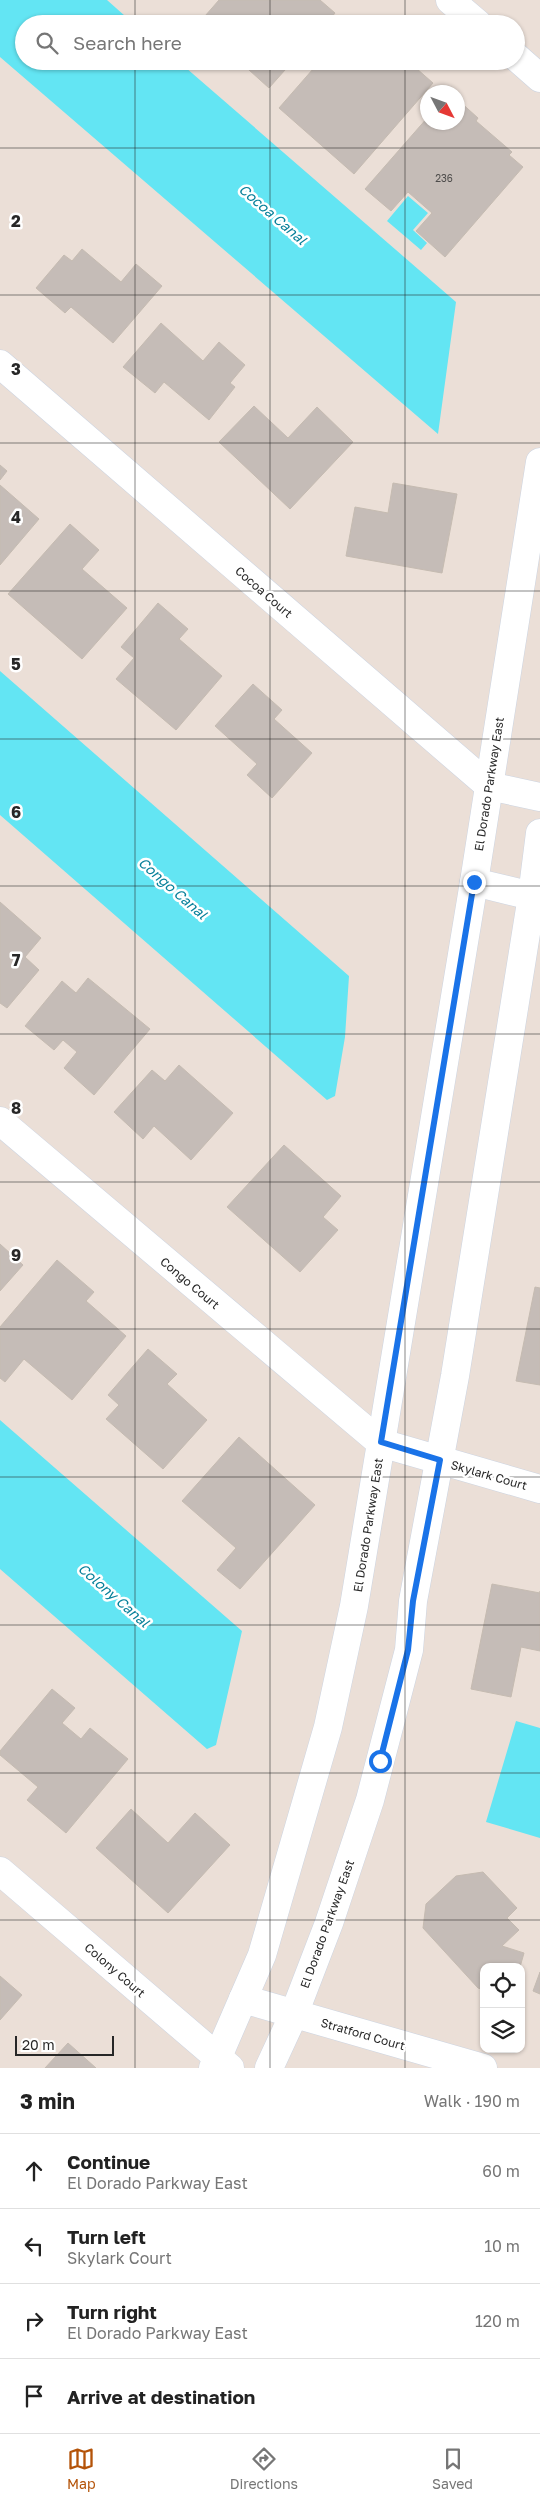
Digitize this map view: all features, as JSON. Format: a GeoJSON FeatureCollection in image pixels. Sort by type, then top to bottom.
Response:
{"type":"FeatureCollection","features":[{"type":"Feature","properties":{"kind":"street"},"geometry":{"type":"LineString","coordinates":[[450,0],[468,15]]}},
{"type":"Feature","properties":{"kind":"street"},"geometry":{"type":"LineString","coordinates":[[525,65],[540,78]]}},
{"type":"Feature","properties":{"kind":"street","name":"Cocoa Court"},"geometry":{"type":"LineString","coordinates":[[0,364],[489,786],[540,798]]}},
{"type":"Feature","properties":{"kind":"street","name":"El Dorado Parkway East"},"geometry":{"type":"LineString","coordinates":[[220,2065],[243,1999],[262,1955],[328,1727],[354,1606],[474,882],[540,462]]}},
{"type":"Feature","properties":{"kind":"street","name":"El Dorado Parkway East"},"geometry":{"type":"LineString","coordinates":[[270,2068],[294,2014],[329,1924],[372,1792],[408,1650],[413,1601],[440,1460],[536,897],[540,833]]}},
{"type":"Feature","properties":{"kind":"street"},"geometry":{"type":"LineString","coordinates":[[474,882],[536,897]]}},
{"type":"Feature","properties":{"kind":"street","name":"Congo Court"},"geometry":{"type":"LineString","coordinates":[[0,1121],[381,1442]]}},
{"type":"Feature","properties":{"kind":"street","name":"Skylark Court"},"geometry":{"type":"LineString","coordinates":[[381,1442],[540,1489]]}},
{"type":"Feature","properties":{"kind":"street","name":"Colony Court"},"geometry":{"type":"LineString","coordinates":[[0,1872],[220,2065]]}},
{"type":"Feature","properties":{"kind":"street","name":"Stratford Court"},"geometry":{"type":"LineString","coordinates":[[243,1999],[483,2068]]}},
{"type":"Feature","properties":{"kind":"water"},"geometry":{"type":"Polygon","coordinates":[[[0,0],[107,0],[124,15],[15,15],[15,70],[0,57],[0,0]]]}},
{"type":"Feature","properties":{"kind":"water","name":"Cocoa Canal"},"geometry":{"type":"Polygon","coordinates":[[[15,70],[188,70],[456,302],[438,434],[15,70]]]}},
{"type":"Feature","properties":{"kind":"water"},"geometry":{"type":"Polygon","coordinates":[[[408,196],[428,213],[413,230],[427,243],[421,250],[387,221],[408,196]]]}},
{"type":"Feature","properties":{"kind":"water","name":"Congo Canal"},"geometry":{"type":"Polygon","coordinates":[[[0,671],[349,976],[345,1037],[335,1096],[327,1100],[0,815],[0,671]]]}},
{"type":"Feature","properties":{"kind":"water","name":"Colony Canal"},"geometry":{"type":"Polygon","coordinates":[[[0,1420],[242,1631],[216,1745],[207,1749],[0,1569],[0,1420]]]}},
{"type":"Feature","properties":{"kind":"water"},"geometry":{"type":"Polygon","coordinates":[[[516,1721],[540,1728],[540,1838],[486,1822],[516,1721]]]}},
{"type":"Feature","properties":{"kind":"building"},"geometry":{"type":"Polygon","coordinates":[[[219,0],[320,0],[335,13],[333,15],[206,15],[219,0]]]}},
{"type":"Feature","properties":{"kind":"building"},"geometry":{"type":"Polygon","coordinates":[[[249,70],[285,70],[269,88],[249,70]]]}},
{"type":"Feature","properties":{"kind":"building"},"geometry":{"type":"Polygon","coordinates":[[[312,70],[418,70],[433,83],[431,85],[420,85],[420,98],[354,174],[279,108],[312,70]]]}},
{"type":"Feature","properties":{"kind":"building"},"geometry":{"type":"Polygon","coordinates":[[[465,106],[478,118],[476,121],[512,152],[509,155],[523,167],[445,257],[416,231],[432,213],[408,192],[391,211],[365,189],[420,126],[420,130],[465,130],[465,106]]]}},
{"type":"Feature","properties":{"kind":"building"},"geometry":{"type":"Polygon","coordinates":[[[82,249],[121,282],[136,264],[162,286],[113,343],[71,307],[65,313],[36,288],[64,255],[72,261],[82,249]]]}},
{"type":"Feature","properties":{"kind":"building"},"geometry":{"type":"Polygon","coordinates":[[[161,323],[203,361],[219,342],[245,365],[230,383],[235,387],[209,420],[164,382],[155,393],[123,367],[161,323]]]}},
{"type":"Feature","properties":{"kind":"building"},"geometry":{"type":"Polygon","coordinates":[[[254,406],[288,438],[317,407],[353,442],[290,509],[219,442],[254,406]]]}},
{"type":"Feature","properties":{"kind":"building"},"geometry":{"type":"Polygon","coordinates":[[[0,465],[7,471],[0,480],[0,465]]]}},
{"type":"Feature","properties":{"kind":"building"},"geometry":{"type":"Polygon","coordinates":[[[393,483],[457,494],[442,573],[346,556],[355,507],[388,513],[393,483]]]}},
{"type":"Feature","properties":{"kind":"building"},"geometry":{"type":"Polygon","coordinates":[[[0,485],[39,519],[0,565],[0,485]]]}},
{"type":"Feature","properties":{"kind":"building"},"geometry":{"type":"Polygon","coordinates":[[[70,524],[99,550],[82,569],[127,608],[82,659],[8,594],[70,524]]]}},
{"type":"Feature","properties":{"kind":"building"},"geometry":{"type":"Polygon","coordinates":[[[158,603],[188,629],[179,639],[222,676],[176,730],[116,679],[134,658],[121,647],[158,603]]]}},
{"type":"Feature","properties":{"kind":"building"},"geometry":{"type":"Polygon","coordinates":[[[253,684],[282,710],[274,719],[312,753],[272,798],[247,775],[257,764],[215,726],[253,684]]]}},
{"type":"Feature","properties":{"kind":"building"},"geometry":{"type":"Polygon","coordinates":[[[0,902],[41,938],[25,957],[39,970],[7,1008],[0,1003],[0,902]]]}},
{"type":"Feature","properties":{"kind":"building"},"geometry":{"type":"Polygon","coordinates":[[[88,978],[150,1029],[94,1095],[64,1068],[77,1052],[63,1040],[54,1050],[25,1026],[62,981],[76,993],[88,978]]]}},
{"type":"Feature","properties":{"kind":"building"},"geometry":{"type":"Polygon","coordinates":[[[179,1065],[233,1113],[191,1160],[154,1126],[143,1139],[114,1112],[152,1070],[165,1081],[179,1065]]]}},
{"type":"Feature","properties":{"kind":"building"},"geometry":{"type":"Polygon","coordinates":[[[284,1145],[341,1196],[323,1217],[338,1230],[300,1272],[227,1207],[284,1145]]]}},
{"type":"Feature","properties":{"kind":"building"},"geometry":{"type":"Polygon","coordinates":[[[0,1244],[23,1265],[0,1291],[0,1244]]]}},
{"type":"Feature","properties":{"kind":"building"},"geometry":{"type":"Polygon","coordinates":[[[57,1260],[94,1292],[86,1301],[126,1336],[72,1400],[24,1359],[5,1382],[0,1378],[0,1327],[57,1260]]]}},
{"type":"Feature","properties":{"kind":"building"},"geometry":{"type":"Polygon","coordinates":[[[535,1287],[540,1288],[540,1385],[516,1381],[535,1287]]]}},
{"type":"Feature","properties":{"kind":"building"},"geometry":{"type":"Polygon","coordinates":[[[148,1349],[177,1374],[167,1384],[207,1420],[163,1469],[106,1419],[119,1405],[108,1395],[148,1349]]]}},
{"type":"Feature","properties":{"kind":"building"},"geometry":{"type":"Polygon","coordinates":[[[239,1437],[315,1505],[240,1589],[217,1570],[236,1548],[182,1501],[239,1437]]]}},
{"type":"Feature","properties":{"kind":"building"},"geometry":{"type":"Polygon","coordinates":[[[492,1584],[540,1593],[540,1651],[521,1647],[511,1697],[471,1689],[492,1584]]]}},
{"type":"Feature","properties":{"kind":"building"},"geometry":{"type":"Polygon","coordinates":[[[52,1689],[75,1708],[62,1723],[81,1739],[90,1728],[128,1759],[66,1833],[27,1800],[38,1787],[0,1755],[0,1751],[52,1689]]]}},
{"type":"Feature","properties":{"kind":"building"},"geometry":{"type":"Polygon","coordinates":[[[131,1809],[168,1843],[195,1813],[230,1845],[168,1913],[96,1848],[131,1809]]]}},
{"type":"Feature","properties":{"kind":"building"},"geometry":{"type":"Polygon","coordinates":[[[483,1872],[517,1908],[507,1918],[519,1930],[502,1946],[524,1953],[521,1963],[480,1963],[480,1989],[423,1928],[426,1904],[456,1876],[483,1872]]]}},
{"type":"Feature","properties":{"kind":"building"},"geometry":{"type":"Polygon","coordinates":[[[540,1972],[540,1994],[533,1991],[540,1972]]]}},
{"type":"Feature","properties":{"kind":"building"},"geometry":{"type":"Polygon","coordinates":[[[0,1976],[22,1995],[0,2020],[0,1976]]]}},
{"type":"Feature","properties":{"kind":"building"},"geometry":{"type":"Polygon","coordinates":[[[68,2043],[96,2068],[45,2068],[68,2043]]]}},
{"type":"Feature","properties":{"kind":"route"},"geometry":{"type":"LineString","coordinates":[[380,1761],[408,1650],[413,1601],[440,1460],[381,1442],[474,882]]}}]}
